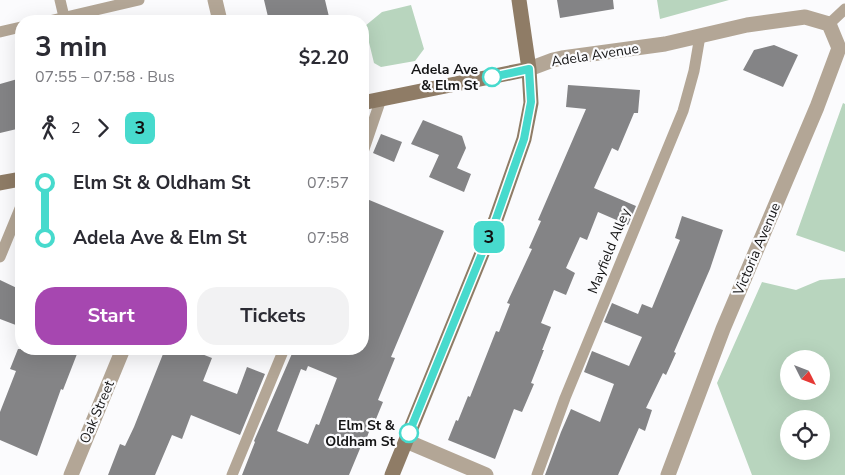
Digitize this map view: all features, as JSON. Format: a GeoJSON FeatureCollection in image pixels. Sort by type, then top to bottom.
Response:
{"type":"FeatureCollection","features":[{"type":"Feature","properties":{"kind":"main road"},"geometry":{"type":"LineString","coordinates":[[392,475],[496,219],[524,139],[531,102],[529,69],[519,0]]}},
{"type":"Feature","properties":{"kind":"main road","name":"Adela Avenue"},"geometry":{"type":"LineString","coordinates":[[369,102],[529,69]]}},
{"type":"Feature","properties":{"kind":"main road"},"geometry":{"type":"LineString","coordinates":[[0,183],[15,180]]}},
{"type":"Feature","properties":{"kind":"street"},"geometry":{"type":"LineString","coordinates":[[215,0],[219,15]]}},
{"type":"Feature","properties":{"kind":"street","name":"Adela Avenue"},"geometry":{"type":"LineString","coordinates":[[529,69],[553,60],[665,44],[747,25],[805,17],[829,24]]}},
{"type":"Feature","properties":{"kind":"street","name":"Victoria Avenue"},"geometry":{"type":"LineString","coordinates":[[668,475],[723,329],[817,107],[839,48],[829,24]]}},
{"type":"Feature","properties":{"kind":"street","name":"Oak Street"},"geometry":{"type":"LineString","coordinates":[[71,475],[121,355]]}},
{"type":"Feature","properties":{"kind":"street"},"geometry":{"type":"LineString","coordinates":[[406,441],[486,475]]}},
{"type":"Feature","properties":{"kind":"lane"},"geometry":{"type":"LineString","coordinates":[[60,0],[64,15]]}},
{"type":"Feature","properties":{"kind":"lane"},"geometry":{"type":"LineString","coordinates":[[84,15],[140,0]]}},
{"type":"Feature","properties":{"kind":"lane"},"geometry":{"type":"LineString","coordinates":[[829,24],[845,9]]}},
{"type":"Feature","properties":{"kind":"lane"},"geometry":{"type":"LineString","coordinates":[[0,32],[15,28]]}},
{"type":"Feature","properties":{"kind":"lane","name":"Mayfield Alley"},"geometry":{"type":"LineString","coordinates":[[537,475],[565,398],[683,111],[694,70],[700,36]]}},
{"type":"Feature","properties":{"kind":"lane"},"geometry":{"type":"LineString","coordinates":[[369,134],[381,99]]}},
{"type":"Feature","properties":{"kind":"lane"},"geometry":{"type":"LineString","coordinates":[[0,257],[15,221]]}},
{"type":"Feature","properties":{"kind":"lane"},"geometry":{"type":"LineString","coordinates":[[232,475],[282,355]]}},
{"type":"Feature","properties":{"kind":"green space"},"geometry":{"type":"Polygon","coordinates":[[[657,0],[729,0],[660,19],[657,0]]]}},
{"type":"Feature","properties":{"kind":"green space"},"geometry":{"type":"Polygon","coordinates":[[[411,5],[424,49],[415,61],[381,67],[374,63],[369,42],[369,23],[382,12],[411,5]]]}},
{"type":"Feature","properties":{"kind":"green space"},"geometry":{"type":"Polygon","coordinates":[[[843,103],[845,104],[845,252],[796,235],[843,103]]]}},
{"type":"Feature","properties":{"kind":"green space"},"geometry":{"type":"Polygon","coordinates":[[[845,278],[845,475],[752,475],[717,383],[762,282],[796,290],[820,280],[845,278]]]}},
{"type":"Feature","properties":{"kind":"building"},"geometry":{"type":"Polygon","coordinates":[[[264,0],[325,0],[329,15],[268,15],[264,0]]]}},
{"type":"Feature","properties":{"kind":"building"},"geometry":{"type":"Polygon","coordinates":[[[557,0],[613,0],[614,9],[560,18],[557,0]]]}},
{"type":"Feature","properties":{"kind":"building"},"geometry":{"type":"Polygon","coordinates":[[[774,45],[798,55],[783,87],[743,70],[754,50],[774,45]]]}},
{"type":"Feature","properties":{"kind":"building"},"geometry":{"type":"Polygon","coordinates":[[[15,80],[15,129],[0,133],[0,84],[15,80]]]}},
{"type":"Feature","properties":{"kind":"building"},"geometry":{"type":"Polygon","coordinates":[[[568,85],[640,90],[638,113],[634,113],[618,151],[612,148],[594,188],[636,206],[628,225],[598,212],[587,240],[580,237],[566,268],[575,273],[566,295],[554,290],[541,323],[551,327],[531,383],[534,384],[522,412],[514,409],[495,459],[448,440],[468,396],[470,397],[496,331],[499,332],[510,304],[507,303],[532,249],[529,248],[541,221],[538,220],[586,109],[566,107],[568,85]]]}},
{"type":"Feature","properties":{"kind":"building"},"geometry":{"type":"Polygon","coordinates":[[[423,120],[462,136],[466,148],[457,168],[471,174],[464,192],[429,177],[439,155],[411,144],[423,120]]]}},
{"type":"Feature","properties":{"kind":"building"},"geometry":{"type":"Polygon","coordinates":[[[381,134],[402,142],[394,162],[373,153],[381,134]]]}},
{"type":"Feature","properties":{"kind":"building"},"geometry":{"type":"Polygon","coordinates":[[[369,200],[444,231],[391,357],[395,358],[378,400],[383,402],[376,419],[374,418],[366,440],[364,439],[349,475],[242,475],[254,441],[291,355],[369,355],[369,200]],[[308,366],[306,371],[301,369],[277,431],[308,444],[316,424],[319,425],[337,378],[308,366]]]}},
{"type":"Feature","properties":{"kind":"building"},"geometry":{"type":"Polygon","coordinates":[[[682,216],[723,230],[710,269],[674,352],[676,353],[666,375],[663,373],[646,408],[652,410],[645,431],[639,428],[618,475],[545,475],[571,409],[600,422],[614,384],[584,372],[592,351],[629,366],[642,337],[604,322],[612,303],[638,314],[642,304],[652,308],[680,240],[675,238],[682,216]]]}},
{"type":"Feature","properties":{"kind":"building"},"geometry":{"type":"Polygon","coordinates":[[[0,280],[15,287],[15,325],[0,319],[0,280]]]}},
{"type":"Feature","properties":{"kind":"building"},"geometry":{"type":"Polygon","coordinates":[[[16,355],[77,355],[63,390],[61,389],[37,456],[0,440],[0,412],[16,371],[10,369],[16,355]]]}},
{"type":"Feature","properties":{"kind":"building"},"geometry":{"type":"Polygon","coordinates":[[[163,355],[204,355],[212,358],[203,381],[237,394],[247,367],[265,374],[240,435],[191,415],[182,439],[172,435],[155,475],[108,475],[120,444],[125,446],[163,355]]]}},
{"type":"Feature","properties":{"kind":"bus line","name":"3"},"geometry":{"type":"LineString","coordinates":[[409,433],[496,219],[524,139],[531,102],[529,69],[492,77]]}},
{"type":"Feature","properties":{"kind":"place","name":"Adela Ave & Elm St"},"geometry":{"type":"Point","coordinates":[492,77]}},
{"type":"Feature","properties":{"kind":"place","name":"Elm St & Oldham St"},"geometry":{"type":"Point","coordinates":[409,433]}}]}
